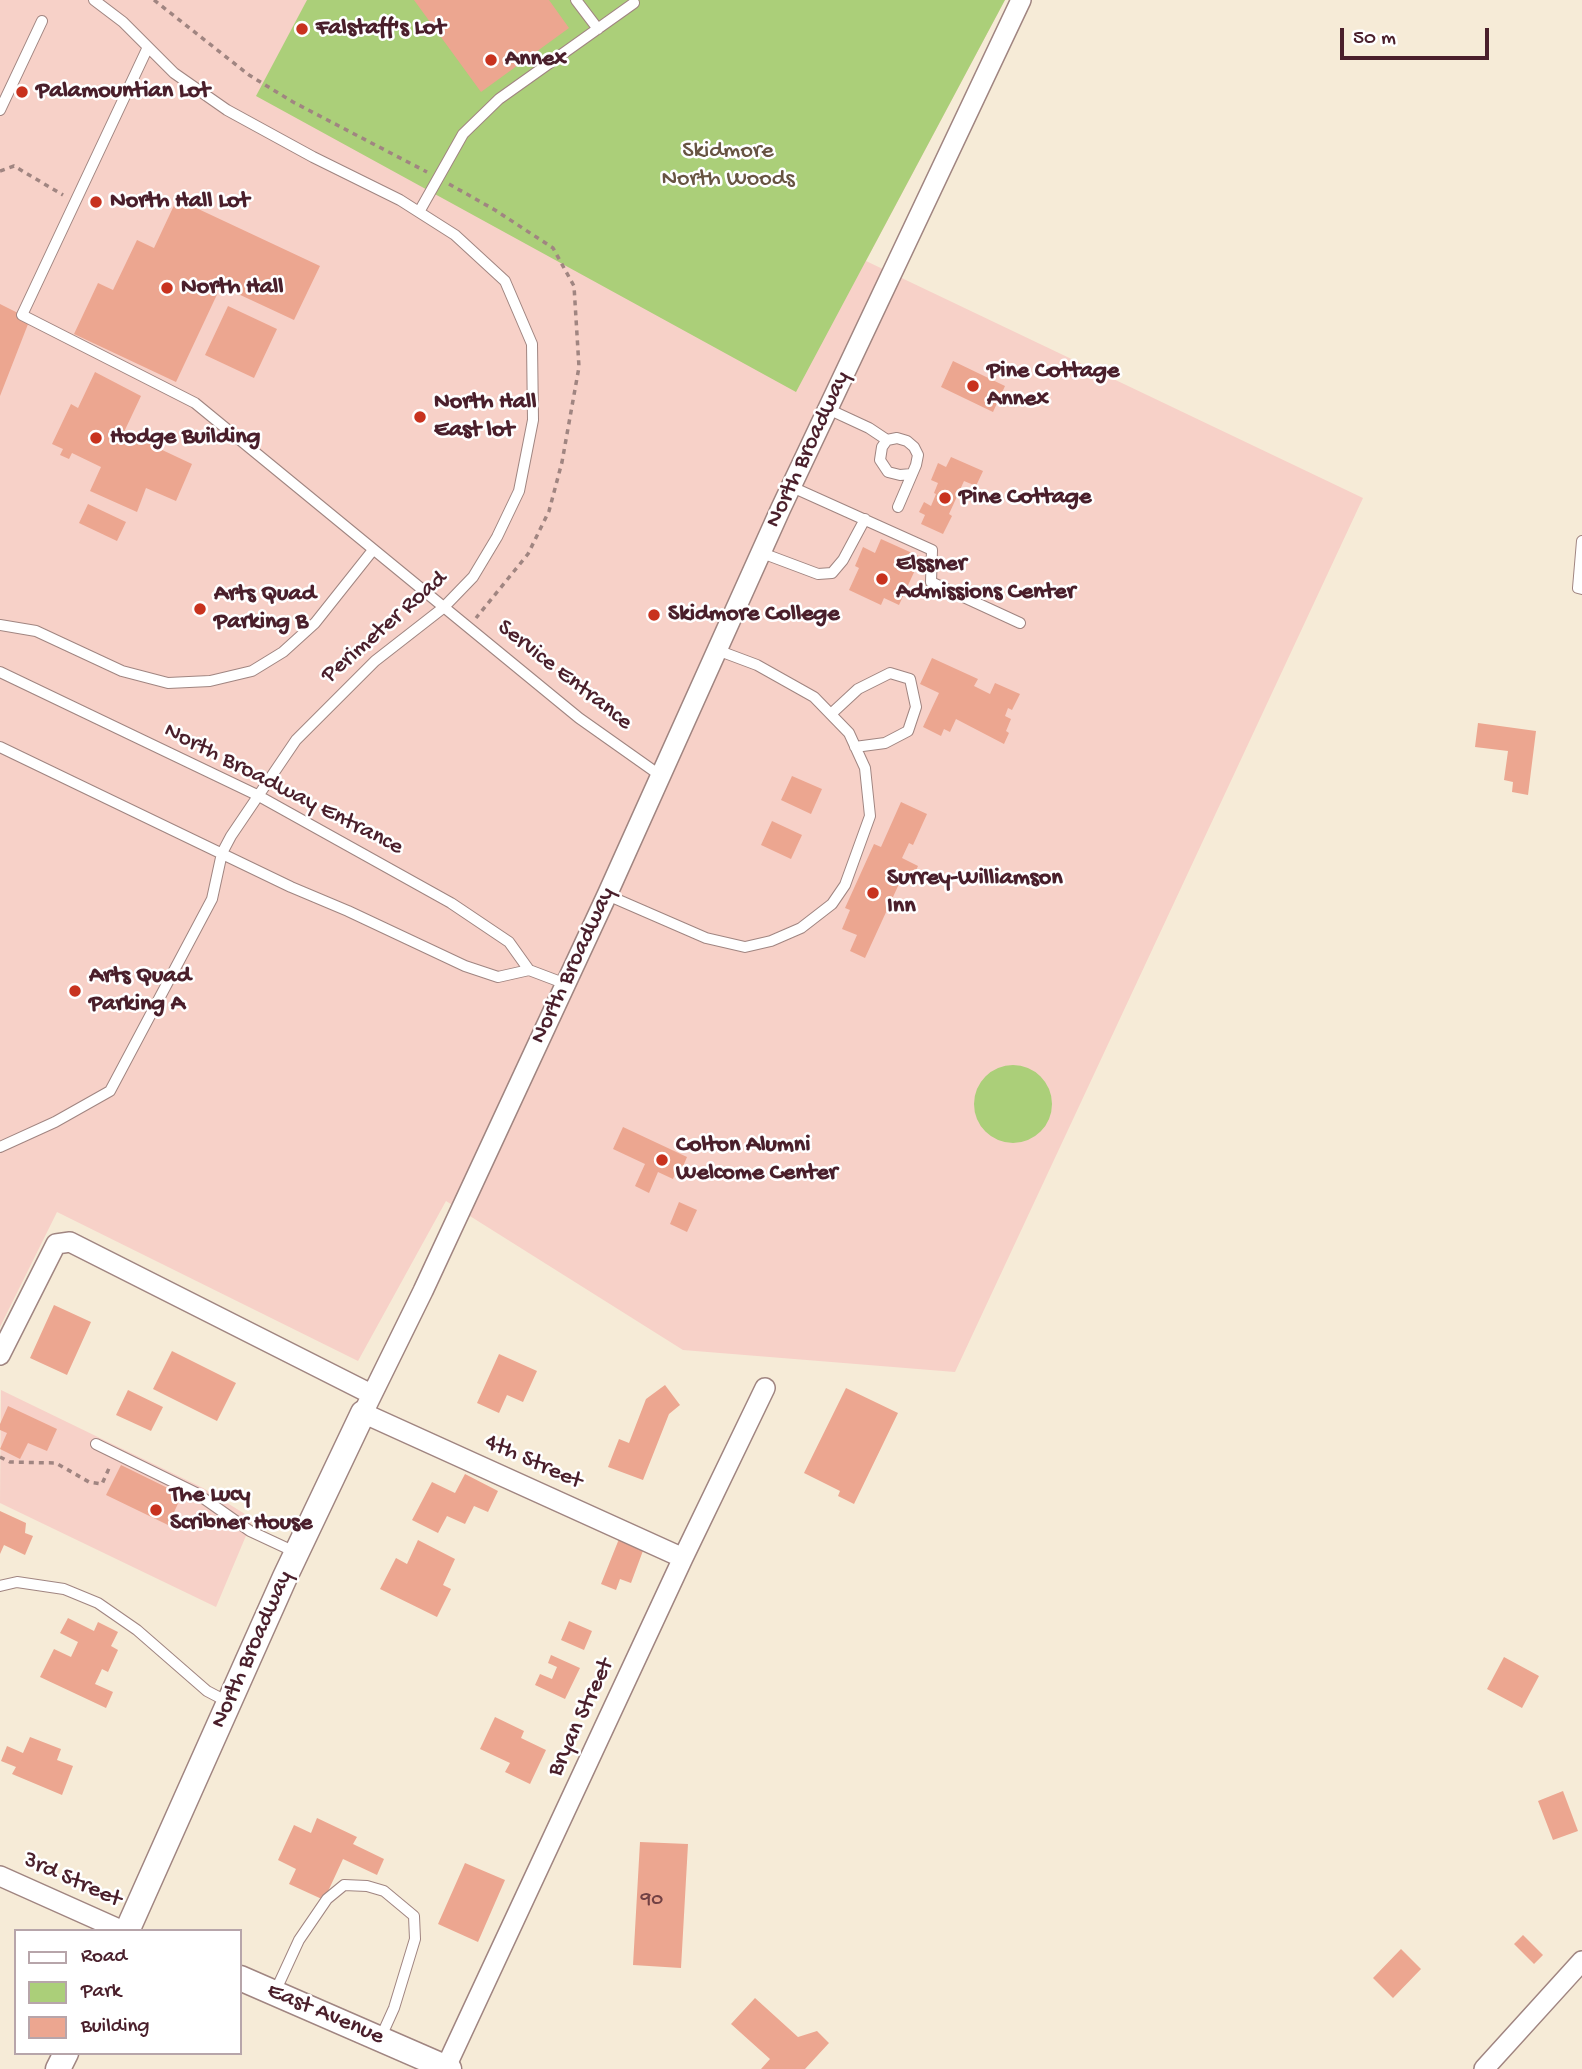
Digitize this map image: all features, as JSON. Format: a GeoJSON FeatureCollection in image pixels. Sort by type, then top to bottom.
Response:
{"type":"FeatureCollection","features":[{"type":"Feature","properties":{"kind":"street","name":"North Broadway"},"geometry":{"type":"LineString","coordinates":[[126,1929],[296,1553],[423,1291],[828,409],[1021,0]]}},
{"type":"Feature","properties":{"kind":"street","name":"4th Street"},"geometry":{"type":"LineString","coordinates":[[0,1355],[56,1244],[71,1242],[367,1403],[683,1558]]}},
{"type":"Feature","properties":{"kind":"street","name":"Bryan Street"},"geometry":{"type":"LineString","coordinates":[[446,2068],[765,1388]]}},
{"type":"Feature","properties":{"kind":"street","name":"3rd Street"},"geometry":{"type":"LineString","coordinates":[[0,1876],[120,1929]]}},
{"type":"Feature","properties":{"kind":"street"},"geometry":{"type":"LineString","coordinates":[[1484,2069],[1582,1961]]}},
{"type":"Feature","properties":{"kind":"street","name":"East Avenue"},"geometry":{"type":"LineString","coordinates":[[242,1980],[446,2068]]}},
{"type":"Feature","properties":{"kind":"lane","name":"Perimeter Road"},"geometry":{"type":"LineString","coordinates":[[0,1147],[55,1122],[110,1091],[212,899],[222,853],[257,795],[296,740],[325,710],[375,661],[443,608],[473,577],[497,537],[519,491],[533,420],[531,344],[505,281],[455,235],[400,200],[227,110],[174,73],[123,22],[94,0]]}},
{"type":"Feature","properties":{"kind":"lane"},"geometry":{"type":"LineString","coordinates":[[576,0],[598,29]]}},
{"type":"Feature","properties":{"kind":"lane"},"geometry":{"type":"LineString","coordinates":[[419,212],[463,134],[499,99],[634,3]]}},
{"type":"Feature","properties":{"kind":"lane"},"geometry":{"type":"LineString","coordinates":[[0,110],[42,21]]}},
{"type":"Feature","properties":{"kind":"lane"},"geometry":{"type":"LineString","coordinates":[[75,201],[148,47]]}},
{"type":"Feature","properties":{"kind":"lane","name":"Service Entrance"},"geometry":{"type":"LineString","coordinates":[[75,201],[22,314],[195,403],[579,718],[661,776]]}},
{"type":"Feature","properties":{"kind":"lane"},"geometry":{"type":"LineString","coordinates":[[828,409],[869,428],[887,440],[907,441],[915,447],[918,455],[898,507]]}},
{"type":"Feature","properties":{"kind":"lane"},"geometry":{"type":"LineString","coordinates":[[887,440],[882,447],[880,460],[888,472],[912,474]]}},
{"type":"Feature","properties":{"kind":"lane"},"geometry":{"type":"LineString","coordinates":[[792,487],[933,550],[931,582],[1020,623]]}},
{"type":"Feature","properties":{"kind":"lane"},"geometry":{"type":"LineString","coordinates":[[762,553],[818,574],[832,573],[843,560],[865,519]]}},
{"type":"Feature","properties":{"kind":"lane"},"geometry":{"type":"LineString","coordinates":[[1582,541],[1578,587],[1582,589]]}},
{"type":"Feature","properties":{"kind":"lane"},"geometry":{"type":"LineString","coordinates":[[0,625],[36,631],[122,671],[168,683],[210,681],[252,671],[283,652],[315,623],[373,550]]}},
{"type":"Feature","properties":{"kind":"lane"},"geometry":{"type":"LineString","coordinates":[[607,895],[706,938],[745,947],[771,941],[801,928],[832,904],[845,886],[870,816],[865,768],[849,733],[814,697],[757,666],[718,650]]}},
{"type":"Feature","properties":{"kind":"lane","name":"North Broadway Entrance"},"geometry":{"type":"LineString","coordinates":[[0,672],[257,795],[451,903],[509,942],[529,970]]}},
{"type":"Feature","properties":{"kind":"lane"},"geometry":{"type":"LineString","coordinates":[[831,714],[859,689],[890,673],[910,679],[916,707],[908,731],[885,743],[855,747]]}},
{"type":"Feature","properties":{"kind":"lane"},"geometry":{"type":"LineString","coordinates":[[0,747],[291,887],[465,966],[498,977],[529,970],[566,984]]}},
{"type":"Feature","properties":{"kind":"lane"},"geometry":{"type":"LineString","coordinates":[[96,1444],[196,1493],[250,1531],[296,1553]]}},
{"type":"Feature","properties":{"kind":"lane"},"geometry":{"type":"LineString","coordinates":[[0,1586],[17,1582],[64,1589],[98,1603],[137,1630],[207,1690],[229,1702]]}},
{"type":"Feature","properties":{"kind":"lane"},"geometry":{"type":"LineString","coordinates":[[275,1993],[299,1940],[327,1899],[344,1885],[367,1886],[384,1891],[414,1916],[415,1939],[394,2008],[380,2039]]}},
{"type":"Feature","properties":{"kind":"path"},"geometry":{"type":"LineString","coordinates":[[154,0],[249,75],[293,102],[495,210],[553,248],[574,286],[579,367],[562,462],[549,511],[528,554],[468,628]]}},
{"type":"Feature","properties":{"kind":"path"},"geometry":{"type":"LineString","coordinates":[[0,171],[14,166],[75,201]]}},
{"type":"Feature","properties":{"kind":"path"},"geometry":{"type":"LineString","coordinates":[[0,1457],[10,1462],[57,1463],[89,1482],[102,1484],[116,1454]]}},
{"type":"Feature","properties":{"kind":"shaded area","name":"Skidmore College"},"geometry":{"type":"Polygon","coordinates":[[[0,0],[1005,0],[866,261],[1363,498],[955,1372],[683,1350],[446,1201],[358,1361],[57,1212],[0,1327],[0,0]]]}},
{"type":"Feature","properties":{"kind":"shaded area"},"geometry":{"type":"Polygon","coordinates":[[[1,1390],[203,1488],[253,1519],[216,1607],[0,1503],[1,1390]]]}},
{"type":"Feature","properties":{"kind":"green space","name":"Skidmore North Woods"},"geometry":{"type":"Polygon","coordinates":[[[307,0],[1005,0],[796,392],[256,96],[307,0]]]}},
{"type":"Feature","properties":{"kind":"green space"},"geometry":{"type":"Polygon","coordinates":[[[1013,1065],[1028,1068],[1045,1082],[1052,1104],[1049,1119],[1035,1136],[1013,1143],[998,1140],[981,1126],[974,1104],[977,1089],[991,1072],[1013,1065]]]}},
{"type":"Feature","properties":{"kind":"building","name":"Annex"},"geometry":{"type":"Polygon","coordinates":[[[414,0],[549,0],[569,28],[481,92],[414,0]]]}},
{"type":"Feature","properties":{"kind":"building","name":"North Hall"},"geometry":{"type":"Polygon","coordinates":[[[177,199],[320,266],[294,320],[221,286],[176,382],[74,334],[98,283],[113,290],[137,240],[154,248],[177,199]]]}},
{"type":"Feature","properties":{"kind":"building"},"geometry":{"type":"Polygon","coordinates":[[[0,304],[30,319],[0,396],[0,304]]]}},
{"type":"Feature","properties":{"kind":"building"},"geometry":{"type":"Polygon","coordinates":[[[228,306],[277,329],[254,378],[205,355],[228,306]]]}},
{"type":"Feature","properties":{"kind":"building","name":"Pine Cottage Annex"},"geometry":{"type":"Polygon","coordinates":[[[953,361],[1005,386],[993,412],[941,387],[953,361]]]}},
{"type":"Feature","properties":{"kind":"building","name":"Hodge Building"},"geometry":{"type":"Polygon","coordinates":[[[95,372],[141,396],[124,432],[192,464],[176,501],[146,488],[137,512],[90,491],[101,467],[72,453],[69,459],[60,455],[63,449],[52,444],[71,404],[78,408],[95,372]]]}},
{"type":"Feature","properties":{"kind":"building","name":"Pine Cottage"},"geometry":{"type":"Polygon","coordinates":[[[951,457],[983,471],[976,486],[964,481],[943,534],[921,524],[925,515],[919,512],[924,502],[931,506],[936,494],[934,493],[938,483],[931,480],[938,463],[946,467],[951,457]]]}},
{"type":"Feature","properties":{"kind":"building"},"geometry":{"type":"Polygon","coordinates":[[[88,504],[126,522],[117,541],[79,523],[88,504]]]}},
{"type":"Feature","properties":{"kind":"building","name":"Elssner Admissions Center"},"geometry":{"type":"Polygon","coordinates":[[[881,539],[921,557],[899,605],[884,598],[881,605],[849,590],[859,568],[855,566],[863,547],[875,553],[881,539]]]}},
{"type":"Feature","properties":{"kind":"building"},"geometry":{"type":"Polygon","coordinates":[[[932,658],[978,679],[974,686],[990,694],[995,683],[1020,694],[1012,710],[1008,708],[1005,716],[1011,719],[1004,744],[956,719],[950,732],[944,729],[941,736],[923,727],[939,693],[920,684],[932,658]]]}},
{"type":"Feature","properties":{"kind":"building"},"geometry":{"type":"Polygon","coordinates":[[[1478,723],[1536,731],[1528,795],[1512,792],[1513,782],[1504,780],[1508,751],[1475,747],[1478,723]]]}},
{"type":"Feature","properties":{"kind":"building"},"geometry":{"type":"Polygon","coordinates":[[[792,776],[822,789],[811,814],[781,800],[792,776]]]}},
{"type":"Feature","properties":{"kind":"building","name":"Surrey-Williamson Inn"},"geometry":{"type":"Polygon","coordinates":[[[901,802],[927,814],[913,845],[909,843],[902,858],[918,866],[913,877],[904,873],[865,958],[850,951],[857,935],[842,929],[850,910],[845,908],[874,844],[881,847],[901,802]]]}},
{"type":"Feature","properties":{"kind":"building"},"geometry":{"type":"Polygon","coordinates":[[[772,821],[802,835],[791,859],[761,845],[772,821]]]}},
{"type":"Feature","properties":{"kind":"building","name":"Colton Alumni Welcome Center"},"geometry":{"type":"Polygon","coordinates":[[[623,1127],[687,1157],[679,1176],[675,1174],[673,1179],[658,1172],[649,1193],[635,1186],[645,1164],[613,1149],[623,1127]]]}},
{"type":"Feature","properties":{"kind":"building"},"geometry":{"type":"Polygon","coordinates":[[[679,1202],[697,1210],[687,1232],[670,1224],[679,1202]]]}},
{"type":"Feature","properties":{"kind":"building"},"geometry":{"type":"Polygon","coordinates":[[[54,1305],[91,1322],[67,1375],[30,1358],[54,1305]]]}},
{"type":"Feature","properties":{"kind":"building"},"geometry":{"type":"Polygon","coordinates":[[[172,1351],[236,1383],[217,1421],[153,1389],[172,1351]]]}},
{"type":"Feature","properties":{"kind":"building"},"geometry":{"type":"Polygon","coordinates":[[[499,1354],[537,1371],[523,1402],[507,1395],[499,1413],[477,1403],[499,1354]]]}},
{"type":"Feature","properties":{"kind":"building"},"geometry":{"type":"Polygon","coordinates":[[[665,1385],[680,1405],[669,1414],[643,1480],[608,1467],[619,1439],[629,1443],[646,1399],[665,1385]]]}},
{"type":"Feature","properties":{"kind":"building"},"geometry":{"type":"Polygon","coordinates":[[[846,1388],[898,1413],[854,1504],[838,1496],[840,1491],[804,1473],[846,1388]]]}},
{"type":"Feature","properties":{"kind":"building"},"geometry":{"type":"Polygon","coordinates":[[[128,1390],[163,1407],[151,1431],[116,1415],[128,1390]]]}},
{"type":"Feature","properties":{"kind":"building"},"geometry":{"type":"Polygon","coordinates":[[[8,1406],[57,1429],[47,1451],[28,1443],[20,1459],[0,1449],[7,1433],[0,1430],[0,1424],[8,1406]]]}},
{"type":"Feature","properties":{"kind":"building","name":"The Lucy Scribner House"},"geometry":{"type":"Polygon","coordinates":[[[121,1465],[182,1495],[168,1525],[106,1495],[121,1465]]]}},
{"type":"Feature","properties":{"kind":"building"},"geometry":{"type":"Polygon","coordinates":[[[465,1474],[498,1491],[488,1512],[474,1506],[465,1524],[447,1516],[438,1533],[412,1520],[432,1482],[455,1493],[465,1474]]]}},
{"type":"Feature","properties":{"kind":"building"},"geometry":{"type":"Polygon","coordinates":[[[0,1511],[26,1523],[25,1533],[33,1536],[25,1555],[4,1545],[0,1554],[0,1511]]]}},
{"type":"Feature","properties":{"kind":"building"},"geometry":{"type":"Polygon","coordinates":[[[619,1539],[644,1548],[631,1583],[620,1579],[616,1590],[601,1584],[619,1539]]]}},
{"type":"Feature","properties":{"kind":"building"},"geometry":{"type":"Polygon","coordinates":[[[418,1540],[455,1559],[443,1585],[451,1589],[437,1617],[380,1589],[396,1558],[407,1564],[418,1540]]]}},
{"type":"Feature","properties":{"kind":"building"},"geometry":{"type":"Polygon","coordinates":[[[68,1618],[94,1631],[98,1622],[118,1632],[111,1646],[118,1650],[108,1672],[102,1669],[95,1684],[113,1692],[106,1708],[40,1677],[54,1649],[71,1657],[78,1642],[60,1633],[68,1618]]]}},
{"type":"Feature","properties":{"kind":"building"},"geometry":{"type":"Polygon","coordinates":[[[569,1621],[592,1631],[584,1650],[561,1640],[569,1621]]]}},
{"type":"Feature","properties":{"kind":"building"},"geometry":{"type":"Polygon","coordinates":[[[551,1655],[580,1668],[565,1699],[535,1685],[540,1674],[552,1679],[557,1667],[548,1663],[551,1655]]]}},
{"type":"Feature","properties":{"kind":"building"},"geometry":{"type":"Polygon","coordinates":[[[1504,1657],[1539,1676],[1522,1708],[1487,1689],[1504,1657]]]}},
{"type":"Feature","properties":{"kind":"building"},"geometry":{"type":"Polygon","coordinates":[[[495,1717],[524,1731],[521,1738],[546,1750],[530,1784],[505,1772],[510,1763],[480,1749],[495,1717]]]}},
{"type":"Feature","properties":{"kind":"building"},"geometry":{"type":"Polygon","coordinates":[[[30,1737],[61,1749],[57,1760],[73,1766],[62,1795],[12,1774],[16,1767],[1,1761],[7,1746],[23,1753],[30,1737]]]}},
{"type":"Feature","properties":{"kind":"building"},"geometry":{"type":"Polygon","coordinates":[[[1563,1791],[1578,1831],[1553,1840],[1538,1801],[1563,1791]]]}},
{"type":"Feature","properties":{"kind":"building"},"geometry":{"type":"Polygon","coordinates":[[[317,1818],[357,1837],[353,1844],[384,1859],[377,1875],[343,1859],[324,1900],[289,1884],[296,1869],[278,1860],[294,1825],[311,1833],[317,1818]]]}},
{"type":"Feature","properties":{"kind":"building"},"geometry":{"type":"Polygon","coordinates":[[[640,1842],[688,1844],[681,1968],[633,1965],[640,1842]]]}},
{"type":"Feature","properties":{"kind":"building"},"geometry":{"type":"Polygon","coordinates":[[[465,1863],[505,1880],[478,1942],[438,1924],[465,1863]]]}},
{"type":"Feature","properties":{"kind":"building"},"geometry":{"type":"Polygon","coordinates":[[[1523,1935],[1543,1955],[1534,1964],[1514,1944],[1523,1935]]]}},
{"type":"Feature","properties":{"kind":"building"},"geometry":{"type":"Polygon","coordinates":[[[1401,1949],[1421,1969],[1393,1998],[1373,1978],[1401,1949]]]}},
{"type":"Feature","properties":{"kind":"building"},"geometry":{"type":"Polygon","coordinates":[[[755,1998],[798,2037],[817,2031],[829,2043],[805,2069],[761,2069],[770,2059],[731,2024],[755,1998]]]}},
{"type":"Feature","properties":{"kind":"place","name":"Falstaff's Lot"},"geometry":{"type":"Point","coordinates":[302,29]}},
{"type":"Feature","properties":{"kind":"place","name":"Annex"},"geometry":{"type":"Point","coordinates":[491,60]}},
{"type":"Feature","properties":{"kind":"place","name":"Palamountian Lot"},"geometry":{"type":"Point","coordinates":[22,92]}},
{"type":"Feature","properties":{"kind":"place","name":"North Hall Lot"},"geometry":{"type":"Point","coordinates":[96,202]}},
{"type":"Feature","properties":{"kind":"place","name":"North Hall"},"geometry":{"type":"Point","coordinates":[167,288]}},
{"type":"Feature","properties":{"kind":"place","name":"Pine Cottage Annex"},"geometry":{"type":"Point","coordinates":[973,386]}},
{"type":"Feature","properties":{"kind":"place","name":"North Hall East lot"},"geometry":{"type":"Point","coordinates":[420,417]}},
{"type":"Feature","properties":{"kind":"place","name":"Hodge Building"},"geometry":{"type":"Point","coordinates":[96,438]}},
{"type":"Feature","properties":{"kind":"place","name":"Pine Cottage"},"geometry":{"type":"Point","coordinates":[945,498]}},
{"type":"Feature","properties":{"kind":"place","name":"Elssner Admissions Center"},"geometry":{"type":"Point","coordinates":[882,579]}},
{"type":"Feature","properties":{"kind":"place","name":"Arts Quad Parking B"},"geometry":{"type":"Point","coordinates":[200,609]}},
{"type":"Feature","properties":{"kind":"place","name":"Skidmore College"},"geometry":{"type":"Point","coordinates":[654,615]}},
{"type":"Feature","properties":{"kind":"place","name":"Surrey-Williamson Inn"},"geometry":{"type":"Point","coordinates":[873,893]}},
{"type":"Feature","properties":{"kind":"place","name":"Arts Quad Parking A"},"geometry":{"type":"Point","coordinates":[75,991]}},
{"type":"Feature","properties":{"kind":"place","name":"Colton Alumni Welcome Center"},"geometry":{"type":"Point","coordinates":[662,1160]}},
{"type":"Feature","properties":{"kind":"place","name":"The Lucy Scribner House"},"geometry":{"type":"Point","coordinates":[156,1510]}}]}
